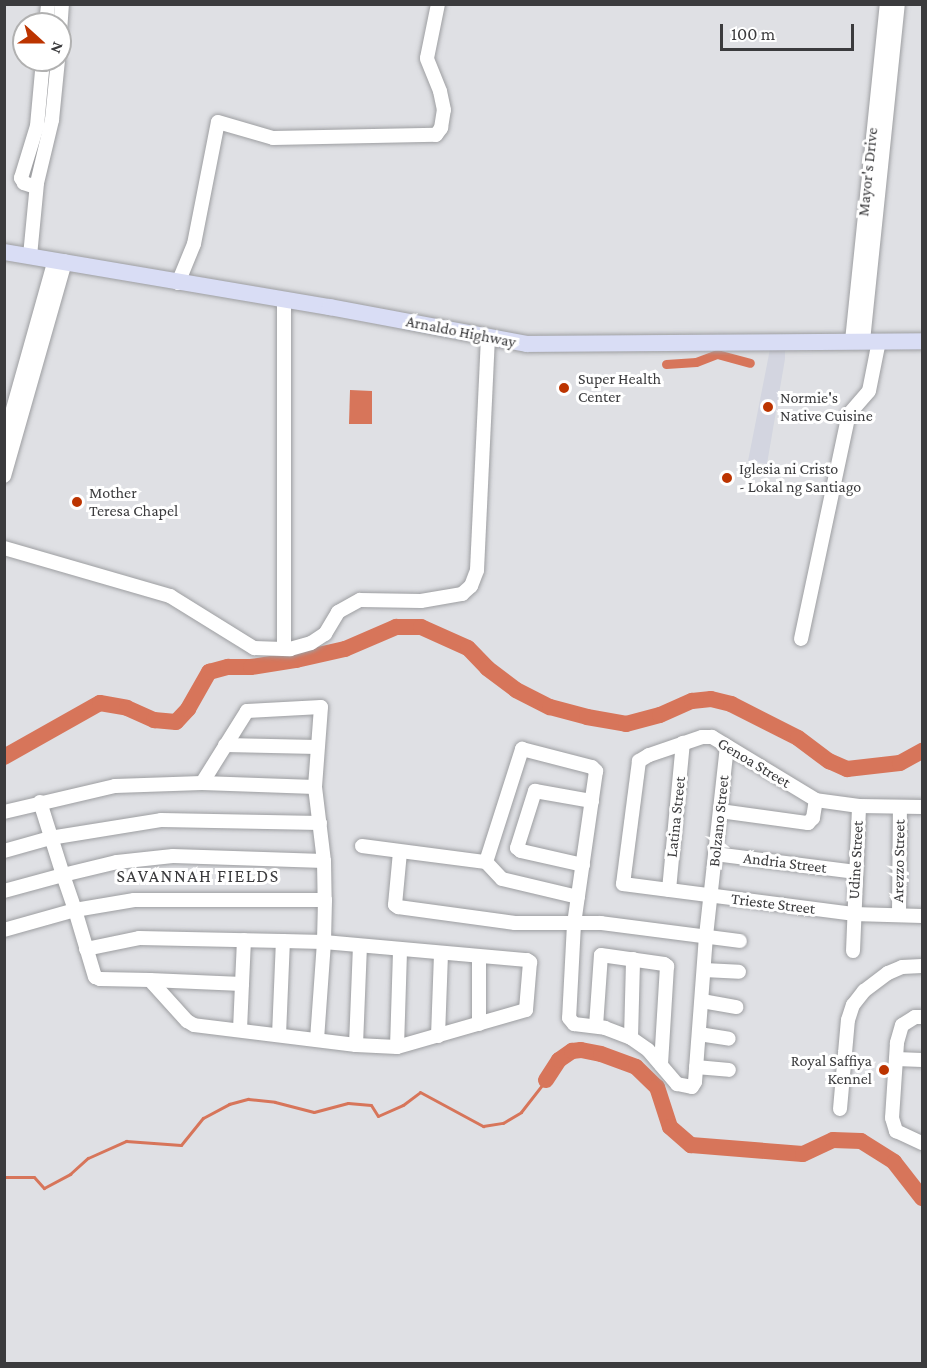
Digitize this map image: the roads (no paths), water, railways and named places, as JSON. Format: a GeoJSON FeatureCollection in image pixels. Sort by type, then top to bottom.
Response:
{"type":"FeatureCollection","features":[{"type":"Feature","properties":{"kind":"main road","name":"Arnaldo Highway"},"geometry":{"type":"LineString","coordinates":[[4,252],[527,344],[569,346],[922,341]]}},
{"type":"Feature","properties":{"kind":"street"},"geometry":{"type":"LineString","coordinates":[[178,282],[194,244],[218,122],[273,138],[436,135],[441,128],[444,110],[440,91],[427,58],[438,4]]}},
{"type":"Feature","properties":{"kind":"street","name":"Mayor's Drive"},"geometry":{"type":"LineString","coordinates":[[801,639],[849,414],[869,391],[865,341],[887,4]]}},
{"type":"Feature","properties":{"kind":"street","name":"Mayor's Drive"},"geometry":{"type":"LineString","coordinates":[[882,84],[898,4]]}},
{"type":"Feature","properties":{"kind":"street"},"geometry":{"type":"LineString","coordinates":[[36,187],[24,183],[21,177],[37,126],[42,72]]}},
{"type":"Feature","properties":{"kind":"street"},"geometry":{"type":"LineString","coordinates":[[30,256],[36,187],[52,120],[57,72]]}},
{"type":"Feature","properties":{"kind":"street"},"geometry":{"type":"LineString","coordinates":[[4,441],[60,261]]}},
{"type":"Feature","properties":{"kind":"street"},"geometry":{"type":"LineString","coordinates":[[4,476],[60,261]]}},
{"type":"Feature","properties":{"kind":"street"},"geometry":{"type":"LineString","coordinates":[[284,300],[284,649]]}},
{"type":"Feature","properties":{"kind":"street"},"geometry":{"type":"LineString","coordinates":[[4,548],[170,596],[254,648],[284,649],[311,643],[325,634],[338,612],[360,600],[421,601],[462,594],[471,586],[477,570],[488,338]]}},
{"type":"Feature","properties":{"kind":"street"},"geometry":{"type":"LineString","coordinates":[[202,783],[247,711],[321,707],[315,786],[324,861],[325,900],[317,1040]]}},
{"type":"Feature","properties":{"kind":"street","name":"Genoa Street"},"geometry":{"type":"LineString","coordinates":[[623,884],[639,761],[683,743],[708,737],[816,800],[859,806],[922,807]]}},
{"type":"Feature","properties":{"kind":"street","name":"Latina Street"},"geometry":{"type":"LineString","coordinates":[[669,890],[683,743]]}},
{"type":"Feature","properties":{"kind":"street"},"geometry":{"type":"LineString","coordinates":[[225,745],[317,747]]}},
{"type":"Feature","properties":{"kind":"street","name":"Bolzano Street"},"geometry":{"type":"LineString","coordinates":[[696,1067],[706,936],[727,746]]}},
{"type":"Feature","properties":{"kind":"street"},"geometry":{"type":"LineString","coordinates":[[486,862],[522,748],[592,767],[596,771],[574,924],[569,1018],[574,1024],[596,1026],[631,1038],[661,1065],[677,1084],[692,1087],[696,1067],[729,1070]]}},
{"type":"Feature","properties":{"kind":"street"},"geometry":{"type":"LineString","coordinates":[[4,812],[115,786],[202,783],[315,786]]}},
{"type":"Feature","properties":{"kind":"street"},"geometry":{"type":"LineString","coordinates":[[583,865],[521,851],[517,848],[535,791],[592,801]]}},
{"type":"Feature","properties":{"kind":"street"},"geometry":{"type":"LineString","coordinates":[[720,811],[807,823],[813,818],[816,800]]}},
{"type":"Feature","properties":{"kind":"street"},"geometry":{"type":"LineString","coordinates":[[40,802],[95,977],[242,984]]}},
{"type":"Feature","properties":{"kind":"street","name":"Udine Street"},"geometry":{"type":"LineString","coordinates":[[853,951],[859,806]]}},
{"type":"Feature","properties":{"kind":"street","name":"Arezzo Street"},"geometry":{"type":"LineString","coordinates":[[899,915],[900,807]]}},
{"type":"Feature","properties":{"kind":"street"},"geometry":{"type":"LineString","coordinates":[[4,851],[50,838],[161,820],[320,823]]}},
{"type":"Feature","properties":{"kind":"street"},"geometry":{"type":"LineString","coordinates":[[362,846],[486,862],[502,879],[578,897]]}},
{"type":"Feature","properties":{"kind":"street"},"geometry":{"type":"LineString","coordinates":[[400,852],[395,905],[398,907],[515,923],[601,923],[740,941]]}},
{"type":"Feature","properties":{"kind":"street","name":"Andria Street"},"geometry":{"type":"LineString","coordinates":[[715,854],[856,872]]}},
{"type":"Feature","properties":{"kind":"street"},"geometry":{"type":"LineString","coordinates":[[4,891],[117,862],[173,856],[324,861]]}},
{"type":"Feature","properties":{"kind":"street","name":"Trieste Street"},"geometry":{"type":"LineString","coordinates":[[623,884],[853,914],[922,916]]}},
{"type":"Feature","properties":{"kind":"street"},"geometry":{"type":"LineString","coordinates":[[4,930],[75,910],[134,900],[325,900]]}},
{"type":"Feature","properties":{"kind":"street"},"geometry":{"type":"LineString","coordinates":[[86,949],[139,939],[324,942],[530,962],[526,1010],[397,1047],[356,1045],[194,1025],[187,1021],[150,980]]}},
{"type":"Feature","properties":{"kind":"street"},"geometry":{"type":"LineString","coordinates":[[240,1030],[244,940]]}},
{"type":"Feature","properties":{"kind":"street"},"geometry":{"type":"LineString","coordinates":[[279,1035],[284,941]]}},
{"type":"Feature","properties":{"kind":"street"},"geometry":{"type":"LineString","coordinates":[[356,1045],[360,946]]}},
{"type":"Feature","properties":{"kind":"street"},"geometry":{"type":"LineString","coordinates":[[397,1047],[400,949]]}},
{"type":"Feature","properties":{"kind":"street"},"geometry":{"type":"LineString","coordinates":[[438,1036],[441,953]]}},
{"type":"Feature","properties":{"kind":"street"},"geometry":{"type":"LineString","coordinates":[[596,1026],[601,955],[667,966],[661,1065]]}},
{"type":"Feature","properties":{"kind":"street"},"geometry":{"type":"LineString","coordinates":[[478,1024],[479,957]]}},
{"type":"Feature","properties":{"kind":"street"},"geometry":{"type":"LineString","coordinates":[[631,1038],[633,959]]}},
{"type":"Feature","properties":{"kind":"street"},"geometry":{"type":"LineString","coordinates":[[840,1109],[848,1020],[853,1005],[864,991],[888,973],[902,968],[922,966]]}},
{"type":"Feature","properties":{"kind":"street"},"geometry":{"type":"LineString","coordinates":[[704,970],[739,972]]}},
{"type":"Feature","properties":{"kind":"street"},"geometry":{"type":"LineString","coordinates":[[702,1001],[736,1007]]}},
{"type":"Feature","properties":{"kind":"street"},"geometry":{"type":"LineString","coordinates":[[922,1017],[915,1017],[902,1025],[896,1059],[892,1118],[896,1131],[922,1143]]}},
{"type":"Feature","properties":{"kind":"street"},"geometry":{"type":"LineString","coordinates":[[699,1034],[729,1039]]}},
{"type":"Feature","properties":{"kind":"street"},"geometry":{"type":"LineString","coordinates":[[896,1059],[922,1060]]}},
{"type":"Feature","properties":{"kind":"waterway"},"geometry":{"type":"LineString","coordinates":[[666,364],[696,362],[717,354],[750,363]]}},
{"type":"Feature","properties":{"kind":"waterway"},"geometry":{"type":"LineString","coordinates":[[4,757],[100,703],[127,708],[154,720],[176,722],[188,709],[209,672],[228,667],[251,667],[296,660],[345,649],[396,627],[421,627],[468,648],[487,668],[516,690],[550,707],[587,717],[626,724],[660,715],[692,701],[711,699],[731,704],[798,738],[829,761],[847,769],[900,763],[922,751]]}},
{"type":"Feature","properties":{"kind":"waterway"},"geometry":{"type":"LineString","coordinates":[[546,1080],[559,1060],[572,1051],[581,1050],[601,1054],[636,1067],[657,1087],[670,1127],[691,1145],[803,1154],[833,1140],[861,1141],[894,1162],[922,1198]]}},
{"type":"Feature","properties":{"kind":"waterway"},"geometry":{"type":"LineString","coordinates":[[4,1177],[34,1177],[44,1188],[70,1174],[88,1158],[126,1141],[181,1145],[203,1118],[229,1104],[248,1099],[275,1102],[314,1112],[348,1103],[371,1105],[378,1116],[403,1105],[420,1092],[483,1126],[503,1123],[521,1112],[546,1080]]}},
{"type":"Feature","properties":{"kind":"place","name":"Super Health Center"},"geometry":{"type":"Point","coordinates":[564,388]}},
{"type":"Feature","properties":{"kind":"place","name":"Normie's Native Cuisine"},"geometry":{"type":"Point","coordinates":[768,407]}},
{"type":"Feature","properties":{"kind":"place","name":"Iglesia ni Cristo - Lokal ng Santiago"},"geometry":{"type":"Point","coordinates":[727,478]}},
{"type":"Feature","properties":{"kind":"place","name":"Mother Teresa Chapel"},"geometry":{"type":"Point","coordinates":[77,502]}},
{"type":"Feature","properties":{"kind":"place","name":"Royal Saffiya Kennel"},"geometry":{"type":"Point","coordinates":[884,1070]}},
{"type":"Feature","properties":{"kind":"district","name":"SAVANNAH FIELDS"},"geometry":{"type":"Point","coordinates":[198,876]}}]}
